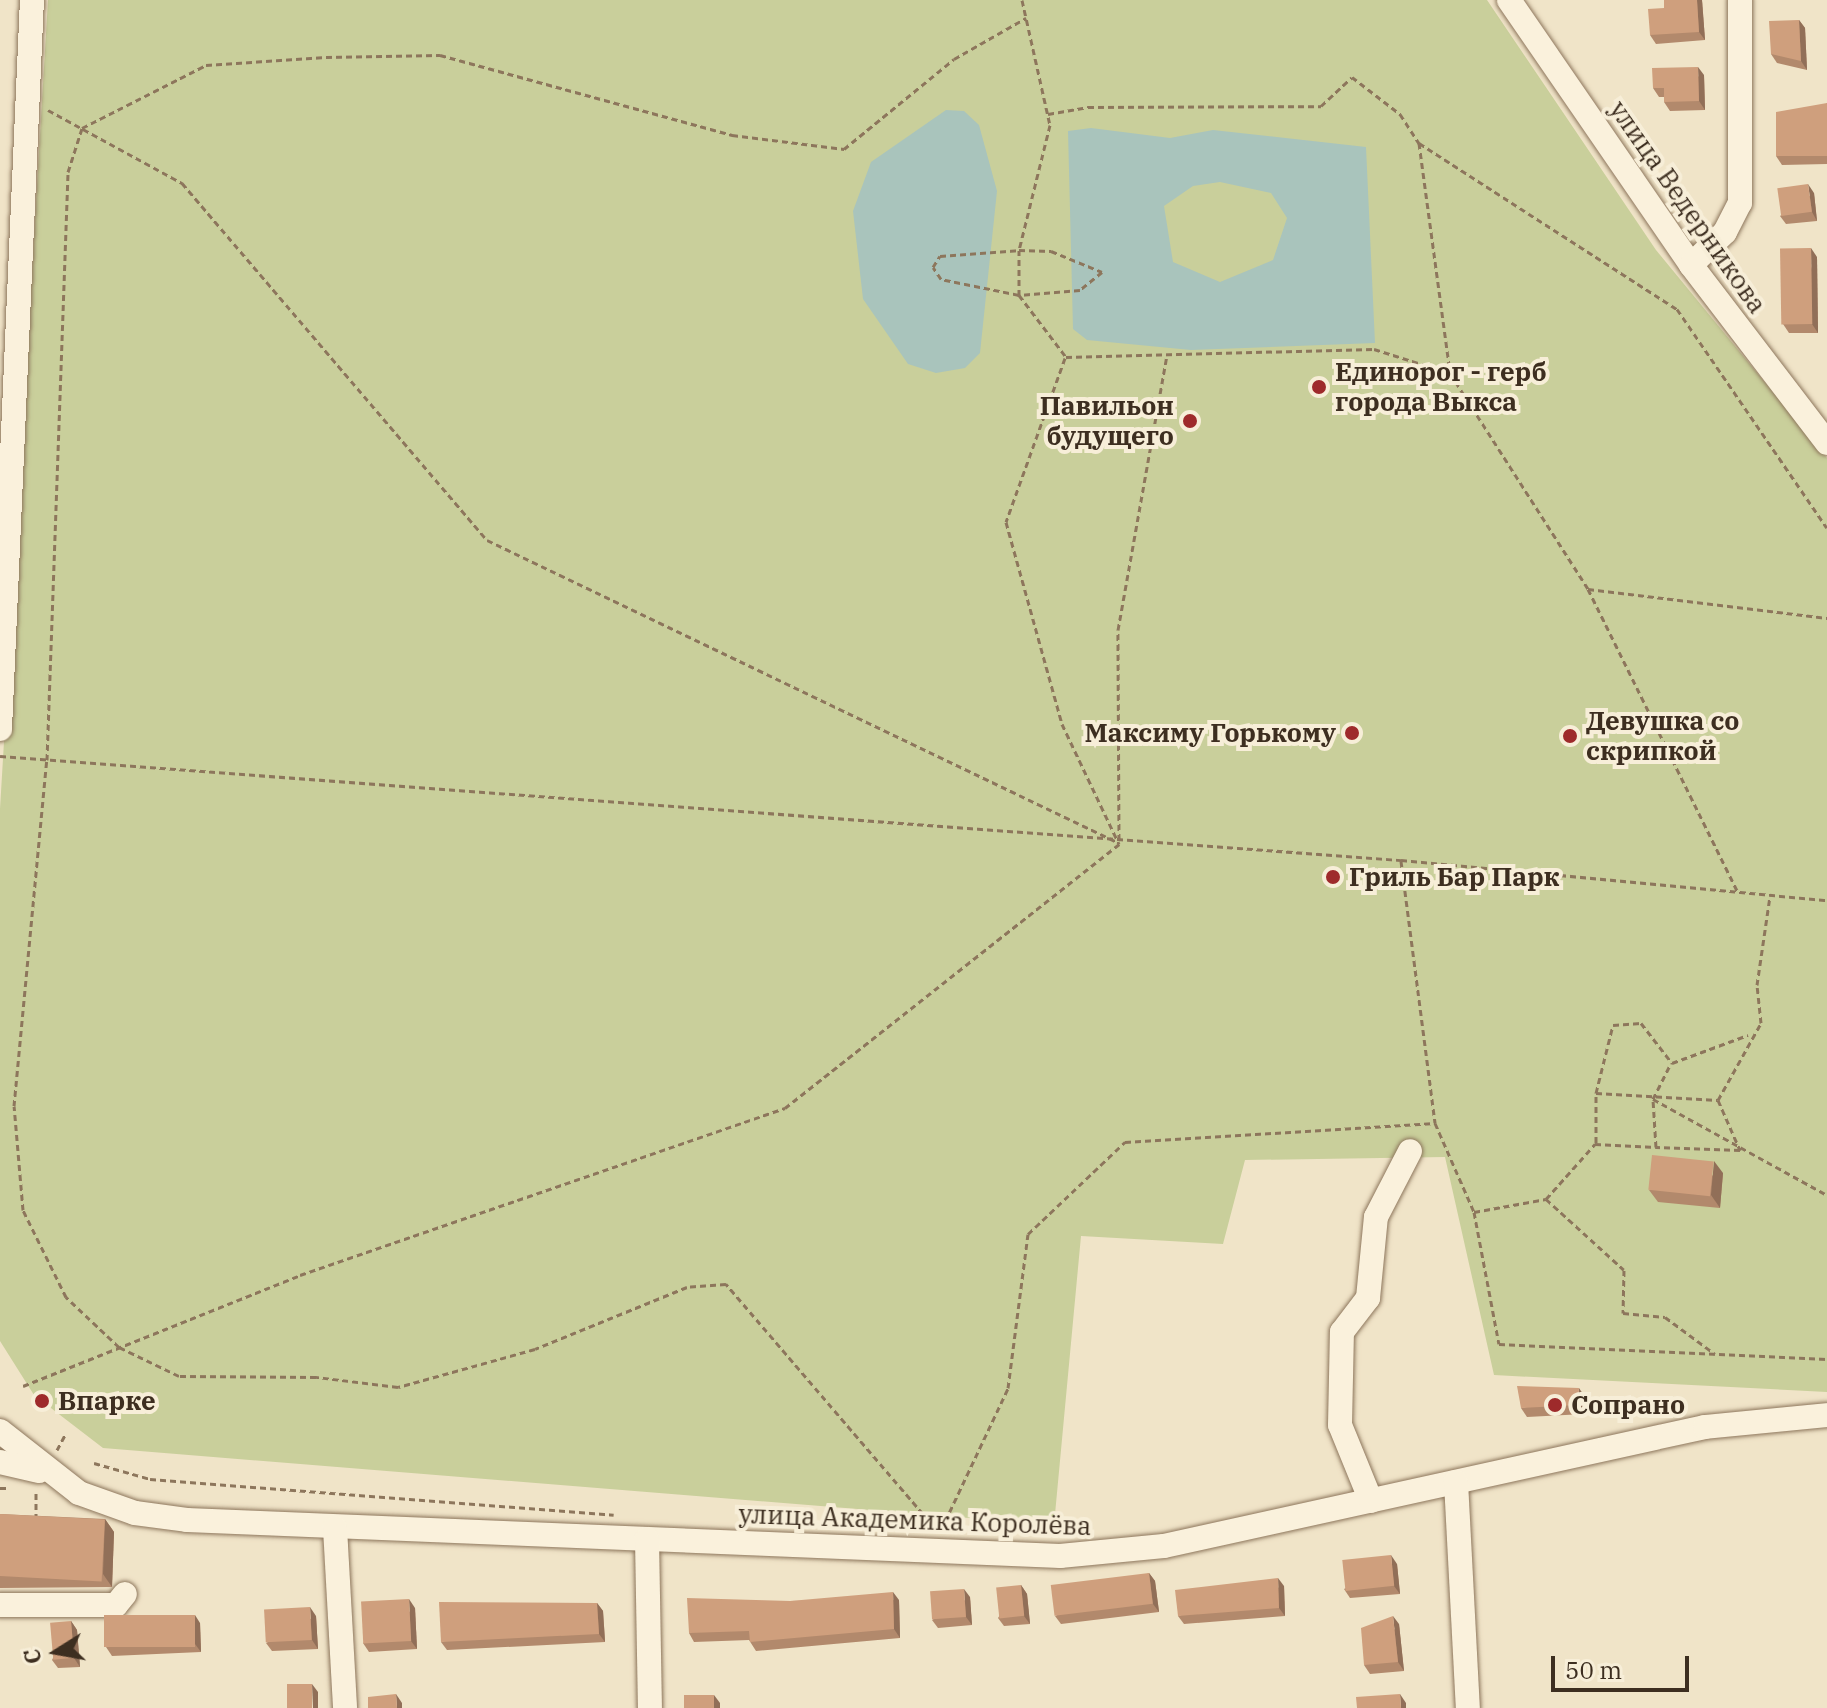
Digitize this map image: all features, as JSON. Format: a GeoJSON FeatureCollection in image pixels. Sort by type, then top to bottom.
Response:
{"type":"FeatureCollection","features":[{"type":"Feature","properties":{"kind":"street"},"geometry":{"type":"LineString","coordinates":[[0,729],[12,172],[28,98],[32,0]]}},
{"type":"Feature","properties":{"kind":"street","name":"улица Ведерникова"},"geometry":{"type":"LineString","coordinates":[[1509,0],[1691,265],[1827,443]]}},
{"type":"Feature","properties":{"kind":"street"},"geometry":{"type":"LineString","coordinates":[[1691,265],[1725,232],[1740,203],[1740,0]]}},
{"type":"Feature","properties":{"kind":"street"},"geometry":{"type":"LineString","coordinates":[[1371,1501],[1340,1425],[1342,1332],[1368,1298],[1376,1217],[1410,1151]]}},
{"type":"Feature","properties":{"kind":"street","name":"улица Академика Королёва"},"geometry":{"type":"LineString","coordinates":[[44,1473],[135,1513],[335,1528],[1060,1556],[1164,1546],[1705,1427],[1827,1415]]}},
{"type":"Feature","properties":{"kind":"street"},"geometry":{"type":"LineString","coordinates":[[0,1431],[44,1473]]}},
{"type":"Feature","properties":{"kind":"street"},"geometry":{"type":"LineString","coordinates":[[0,1462],[44,1473]]}},
{"type":"Feature","properties":{"kind":"street"},"geometry":{"type":"LineString","coordinates":[[1456,1482],[1468,1708]]}},
{"type":"Feature","properties":{"kind":"street"},"geometry":{"type":"LineString","coordinates":[[335,1528],[345,1708]]}},
{"type":"Feature","properties":{"kind":"street"},"geometry":{"type":"LineString","coordinates":[[647,1539],[650,1708]]}},
{"type":"Feature","properties":{"kind":"street"},"geometry":{"type":"LineString","coordinates":[[0,1605],[116,1605],[125,1594]]}},
{"type":"Feature","properties":{"kind":"path"},"geometry":{"type":"LineString","coordinates":[[1022,0],[1048,114],[1019,250],[1019,295],[1066,357]]}},
{"type":"Feature","properties":{"kind":"path"},"geometry":{"type":"LineString","coordinates":[[940,1532],[726,1284],[687,1287],[535,1349],[398,1387],[316,1377],[179,1376],[119,1347],[66,1297],[23,1210],[14,1106],[47,760],[68,172],[82,128],[206,65],[440,55],[732,135],[844,149],[954,59],[1026,18]]}},
{"type":"Feature","properties":{"kind":"path"},"geometry":{"type":"LineString","coordinates":[[1048,114],[1074,107],[1321,106],[1352,77],[1400,114],[1419,143],[1677,309],[1827,528]]}},
{"type":"Feature","properties":{"kind":"path"},"geometry":{"type":"LineString","coordinates":[[28,98],[182,183],[487,540],[1119,844]]}},
{"type":"Feature","properties":{"kind":"path"},"geometry":{"type":"LineString","coordinates":[[1419,143],[1450,373],[1588,589],[1738,892]]}},
{"type":"Feature","properties":{"kind":"path"},"geometry":{"type":"LineString","coordinates":[[1019,250],[1051,251],[1102,272],[1080,290],[1019,295],[941,279],[933,267],[940,256],[1019,250]]}},
{"type":"Feature","properties":{"kind":"path"},"geometry":{"type":"LineString","coordinates":[[1066,357],[1374,349],[1450,373]]}},
{"type":"Feature","properties":{"kind":"path"},"geometry":{"type":"LineString","coordinates":[[1119,844],[1118,630],[1167,355]]}},
{"type":"Feature","properties":{"kind":"path"},"geometry":{"type":"LineString","coordinates":[[1066,357],[1006,522],[1062,724],[1119,844]]}},
{"type":"Feature","properties":{"kind":"path"},"geometry":{"type":"LineString","coordinates":[[1588,589],[1827,618]]}},
{"type":"Feature","properties":{"kind":"path"},"geometry":{"type":"LineString","coordinates":[[0,756],[1119,844],[1401,860],[1827,900]]}},
{"type":"Feature","properties":{"kind":"path"},"geometry":{"type":"LineString","coordinates":[[23,1386],[300,1275],[785,1108],[1119,844]]}},
{"type":"Feature","properties":{"kind":"path"},"geometry":{"type":"LineString","coordinates":[[1401,860],[1435,1123],[1474,1212],[1499,1344],[1827,1359]]}},
{"type":"Feature","properties":{"kind":"path"},"geometry":{"type":"LineString","coordinates":[[1656,1147],[1653,1099],[1672,1063],[1748,1035],[1761,1023],[1757,985],[1771,895]]}},
{"type":"Feature","properties":{"kind":"path"},"geometry":{"type":"LineString","coordinates":[[1474,1212],[1546,1199],[1595,1144],[1596,1093],[1613,1025],[1641,1023],[1672,1063]]}},
{"type":"Feature","properties":{"kind":"path"},"geometry":{"type":"LineString","coordinates":[[1740,1150],[1718,1100],[1748,1035]]}},
{"type":"Feature","properties":{"kind":"path"},"geometry":{"type":"LineString","coordinates":[[1596,1093],[1653,1099],[1718,1100]]}},
{"type":"Feature","properties":{"kind":"path"},"geometry":{"type":"LineString","coordinates":[[1653,1099],[1740,1150],[1827,1195]]}},
{"type":"Feature","properties":{"kind":"path"},"geometry":{"type":"LineString","coordinates":[[940,1532],[1008,1388],[1028,1234],[1125,1142],[1435,1123]]}},
{"type":"Feature","properties":{"kind":"path"},"geometry":{"type":"LineString","coordinates":[[1595,1144],[1740,1150]]}},
{"type":"Feature","properties":{"kind":"path"},"geometry":{"type":"LineString","coordinates":[[1546,1199],[1624,1270],[1623,1313],[1665,1317],[1716,1355]]}},
{"type":"Feature","properties":{"kind":"path"},"geometry":{"type":"LineString","coordinates":[[36,1519],[44,1473],[66,1433]]}},
{"type":"Feature","properties":{"kind":"path"},"geometry":{"type":"LineString","coordinates":[[94,1463],[150,1479],[627,1516]]}},
{"type":"Feature","properties":{"kind":"path"},"geometry":{"type":"LineString","coordinates":[[924,1531],[955,1533]]}},
{"type":"Feature","properties":{"kind":"green space"},"geometry":{"type":"Polygon","coordinates":[[[48,0],[1487,0],[1656,250],[1827,458],[1827,1392],[1494,1375],[1445,1157],[1245,1160],[1223,1244],[1081,1236],[1054,1525],[103,1448],[34,1395],[0,1341],[0,809],[48,0]]]}},
{"type":"Feature","properties":{"kind":"water"},"geometry":{"type":"Polygon","coordinates":[[[946,110],[964,111],[979,125],[997,191],[980,353],[965,368],[936,373],[908,364],[863,299],[853,211],[871,162],[946,110]]]}},
{"type":"Feature","properties":{"kind":"water"},"geometry":{"type":"Polygon","coordinates":[[[1091,128],[1170,138],[1213,130],[1366,147],[1375,343],[1191,350],[1087,340],[1073,329],[1068,131],[1091,128]],[[1220,182],[1193,186],[1164,206],[1173,262],[1220,282],[1273,260],[1287,218],[1271,193],[1220,182]]]}},
{"type":"Feature","properties":{"kind":"building"},"geometry":{"type":"Polygon","coordinates":[[[1664,0],[1697,0],[1699,32],[1650,35],[1648,9],[1664,8],[1664,0]]]}},
{"type":"Feature","properties":{"kind":"building"},"geometry":{"type":"Polygon","coordinates":[[[1799,20],[1801,61],[1771,54],[1769,21],[1799,20]]]}},
{"type":"Feature","properties":{"kind":"building"},"geometry":{"type":"Polygon","coordinates":[[[1698,67],[1699,101],[1664,102],[1664,88],[1653,88],[1652,68],[1698,67]]]}},
{"type":"Feature","properties":{"kind":"building"},"geometry":{"type":"Polygon","coordinates":[[[1827,103],[1827,156],[1776,156],[1776,112],[1827,103]]]}},
{"type":"Feature","properties":{"kind":"building"},"geometry":{"type":"Polygon","coordinates":[[[1808,184],[1812,212],[1781,216],[1777,188],[1808,184]]]}},
{"type":"Feature","properties":{"kind":"building"},"geometry":{"type":"Polygon","coordinates":[[[1811,248],[1812,324],[1781,325],[1780,249],[1811,248]]]}},
{"type":"Feature","properties":{"kind":"building"},"geometry":{"type":"Polygon","coordinates":[[[1652,1155],[1714,1161],[1710,1196],[1648,1190],[1652,1155]]]}},
{"type":"Feature","properties":{"kind":"building"},"geometry":{"type":"Polygon","coordinates":[[[1517,1386],[1579,1388],[1578,1405],[1521,1408],[1517,1386]]]}},
{"type":"Feature","properties":{"kind":"building"},"geometry":{"type":"Polygon","coordinates":[[[0,1514],[105,1519],[102,1581],[0,1576],[0,1514]]]}},
{"type":"Feature","properties":{"kind":"building"},"geometry":{"type":"Polygon","coordinates":[[[1391,1555],[1394,1586],[1346,1591],[1342,1560],[1391,1555]]]}},
{"type":"Feature","properties":{"kind":"building"},"geometry":{"type":"Polygon","coordinates":[[[1149,1573],[1153,1604],[1055,1616],[1051,1585],[1149,1573]]]}},
{"type":"Feature","properties":{"kind":"building"},"geometry":{"type":"Polygon","coordinates":[[[1278,1578],[1279,1608],[1178,1616],[1175,1590],[1278,1578]]]}},
{"type":"Feature","properties":{"kind":"building"},"geometry":{"type":"Polygon","coordinates":[[[1021,1585],[1024,1616],[999,1618],[996,1588],[1021,1585]]]}},
{"type":"Feature","properties":{"kind":"building"},"geometry":{"type":"Polygon","coordinates":[[[964,1589],[966,1617],[932,1619],[930,1591],[964,1589]]]}},
{"type":"Feature","properties":{"kind":"building"},"geometry":{"type":"Polygon","coordinates":[[[893,1592],[894,1629],[750,1642],[749,1631],[689,1633],[687,1598],[790,1601],[893,1592]]]}},
{"type":"Feature","properties":{"kind":"building"},"geometry":{"type":"Polygon","coordinates":[[[409,1599],[411,1641],[363,1643],[361,1602],[409,1599]]]}},
{"type":"Feature","properties":{"kind":"building"},"geometry":{"type":"Polygon","coordinates":[[[439,1602],[597,1603],[599,1634],[441,1642],[439,1602]]]}},
{"type":"Feature","properties":{"kind":"building"},"geometry":{"type":"Polygon","coordinates":[[[310,1607],[312,1640],[266,1642],[264,1609],[310,1607]]]}},
{"type":"Feature","properties":{"kind":"building"},"geometry":{"type":"Polygon","coordinates":[[[104,1615],[195,1615],[195,1647],[104,1647],[104,1615]]]}},
{"type":"Feature","properties":{"kind":"building"},"geometry":{"type":"Polygon","coordinates":[[[1393,1616],[1398,1662],[1364,1665],[1361,1628],[1393,1616]]]}},
{"type":"Feature","properties":{"kind":"building"},"geometry":{"type":"Polygon","coordinates":[[[71,1621],[74,1658],[53,1660],[50,1623],[71,1621]]]}},
{"type":"Feature","properties":{"kind":"building"},"geometry":{"type":"Polygon","coordinates":[[[287,1684],[312,1684],[312,1708],[287,1708],[287,1684]]]}},
{"type":"Feature","properties":{"kind":"building"},"geometry":{"type":"Polygon","coordinates":[[[396,1694],[397,1708],[368,1708],[368,1697],[396,1694]]]}},
{"type":"Feature","properties":{"kind":"building"},"geometry":{"type":"Polygon","coordinates":[[[1400,1694],[1401,1708],[1357,1708],[1356,1697],[1400,1694]]]}},
{"type":"Feature","properties":{"kind":"building"},"geometry":{"type":"Polygon","coordinates":[[[684,1695],[714,1695],[714,1708],[684,1708],[684,1695]]]}},
{"type":"Feature","properties":{"kind":"place","name":"Единорог - герб города Выкса"},"geometry":{"type":"Point","coordinates":[1319,387]}},
{"type":"Feature","properties":{"kind":"place","name":"Павильон будущего"},"geometry":{"type":"Point","coordinates":[1190,421]}},
{"type":"Feature","properties":{"kind":"place","name":"Максиму Горькому"},"geometry":{"type":"Point","coordinates":[1352,733]}},
{"type":"Feature","properties":{"kind":"place","name":"Девушка со скрипкой"},"geometry":{"type":"Point","coordinates":[1570,736]}},
{"type":"Feature","properties":{"kind":"place","name":"Гриль Бар Парк"},"geometry":{"type":"Point","coordinates":[1333,877]}},
{"type":"Feature","properties":{"kind":"place","name":"Впарке"},"geometry":{"type":"Point","coordinates":[42,1401]}},
{"type":"Feature","properties":{"kind":"place","name":"Сопрано"},"geometry":{"type":"Point","coordinates":[1555,1405]}}]}
